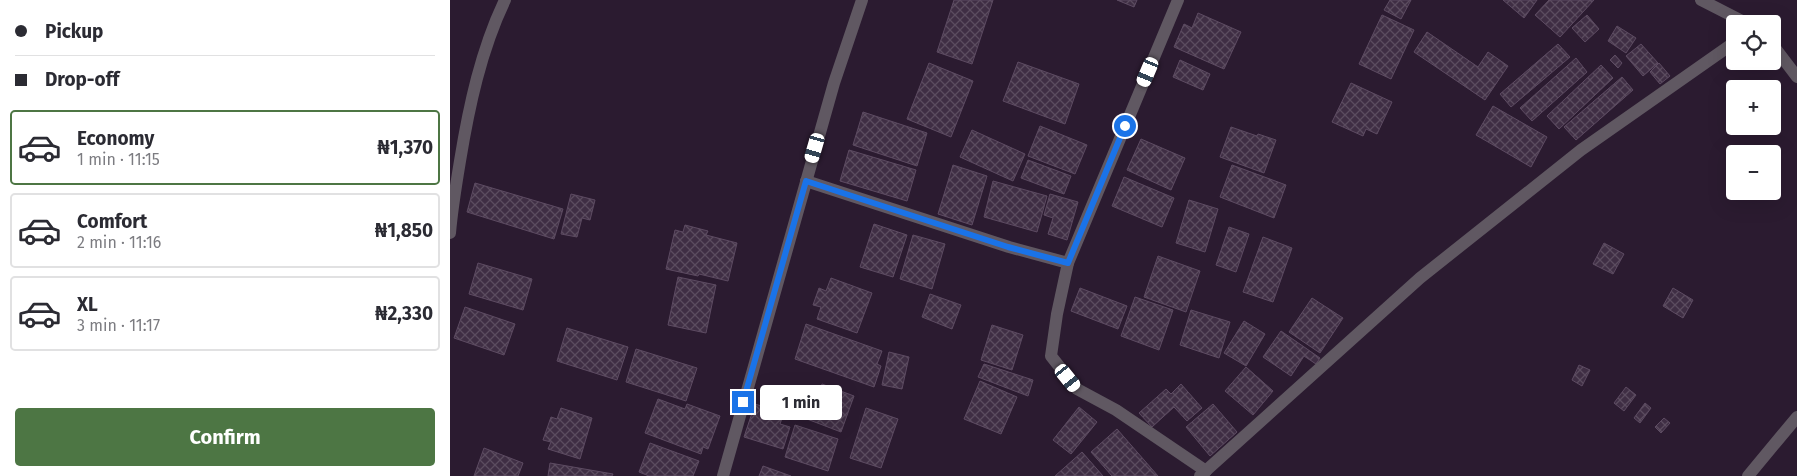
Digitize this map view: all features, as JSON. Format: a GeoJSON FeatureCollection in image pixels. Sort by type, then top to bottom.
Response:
{"type":"FeatureCollection","features":[{"type":"Feature","properties":{"kind":"street"},"geometry":{"type":"LineString","coordinates":[[450,233],[468,110],[494,24],[506,0]]}},
{"type":"Feature","properties":{"kind":"street"},"geometry":{"type":"LineString","coordinates":[[723,476],[834,83],[862,0]]}},
{"type":"Feature","properties":{"kind":"street"},"geometry":{"type":"LineString","coordinates":[[1178,0],[1068,263],[1056,314],[1051,356],[1077,389],[1116,410],[1203,474],[1420,278],[1581,150],[1726,48]]}},
{"type":"Feature","properties":{"kind":"street"},"geometry":{"type":"LineString","coordinates":[[1701,0],[1730,15]]}},
{"type":"Feature","properties":{"kind":"street"},"geometry":{"type":"LineString","coordinates":[[1781,56],[1797,77]]}},
{"type":"Feature","properties":{"kind":"street"},"geometry":{"type":"LineString","coordinates":[[806,181],[1008,247],[1068,263]]}},
{"type":"Feature","properties":{"kind":"street"},"geometry":{"type":"LineString","coordinates":[[1748,476],[1797,417]]}},
{"type":"Feature","properties":{"kind":"building"},"geometry":{"type":"Polygon","coordinates":[[[954,0],[993,0],[972,64],[937,52],[954,0]]]}},
{"type":"Feature","properties":{"kind":"building"},"geometry":{"type":"Polygon","coordinates":[[[1117,0],[1137,0],[1134,7],[1117,0]]]}},
{"type":"Feature","properties":{"kind":"building"},"geometry":{"type":"Polygon","coordinates":[[[1390,0],[1411,0],[1401,19],[1384,10],[1390,0]]]}},
{"type":"Feature","properties":{"kind":"building"},"geometry":{"type":"Polygon","coordinates":[[[1503,0],[1537,0],[1524,18],[1503,0]]]}},
{"type":"Feature","properties":{"kind":"building"},"geometry":{"type":"Polygon","coordinates":[[[1549,0],[1594,0],[1560,37],[1535,15],[1549,0]]]}},
{"type":"Feature","properties":{"kind":"building"},"geometry":{"type":"Polygon","coordinates":[[[1198,13],[1241,32],[1224,69],[1174,47],[1184,24],[1192,28],[1198,13]]]}},
{"type":"Feature","properties":{"kind":"building"},"geometry":{"type":"Polygon","coordinates":[[[1382,15],[1414,30],[1391,79],[1359,64],[1382,15]]]}},
{"type":"Feature","properties":{"kind":"building"},"geometry":{"type":"Polygon","coordinates":[[[1587,15],[1599,29],[1585,42],[1572,28],[1587,15]]]}},
{"type":"Feature","properties":{"kind":"building"},"geometry":{"type":"Polygon","coordinates":[[[1617,26],[1636,38],[1626,53],[1608,41],[1617,26]]]}},
{"type":"Feature","properties":{"kind":"building"},"geometry":{"type":"Polygon","coordinates":[[[1427,32],[1478,67],[1488,52],[1508,66],[1485,100],[1414,52],[1427,32]]]}},
{"type":"Feature","properties":{"kind":"building"},"geometry":{"type":"Polygon","coordinates":[[[1558,44],[1570,57],[1511,107],[1500,94],[1558,44]]]}},
{"type":"Feature","properties":{"kind":"building"},"geometry":{"type":"Polygon","coordinates":[[[1641,44],[1658,63],[1643,76],[1626,56],[1641,44]]]}},
{"type":"Feature","properties":{"kind":"building"},"geometry":{"type":"Polygon","coordinates":[[[1615,55],[1622,63],[1618,68],[1610,60],[1615,55]]]}},
{"type":"Feature","properties":{"kind":"building"},"geometry":{"type":"Polygon","coordinates":[[[1576,58],[1587,72],[1532,121],[1520,108],[1576,58]]]}},
{"type":"Feature","properties":{"kind":"building"},"geometry":{"type":"Polygon","coordinates":[[[1180,60],[1210,74],[1203,90],[1173,77],[1180,60]]]}},
{"type":"Feature","properties":{"kind":"building"},"geometry":{"type":"Polygon","coordinates":[[[1018,62],[1079,84],[1065,124],[1003,101],[1018,62]]]}},
{"type":"Feature","properties":{"kind":"building"},"geometry":{"type":"Polygon","coordinates":[[[929,63],[973,81],[951,137],[907,119],[929,63]]]}},
{"type":"Feature","properties":{"kind":"building"},"geometry":{"type":"Polygon","coordinates":[[[1659,63],[1670,76],[1660,84],[1650,72],[1659,63]]]}},
{"type":"Feature","properties":{"kind":"building"},"geometry":{"type":"Polygon","coordinates":[[[1601,65],[1613,78],[1559,129],[1547,116],[1601,65]]]}},
{"type":"Feature","properties":{"kind":"building"},"geometry":{"type":"Polygon","coordinates":[[[1622,77],[1633,90],[1576,140],[1564,127],[1622,77]]]}},
{"type":"Feature","properties":{"kind":"building"},"geometry":{"type":"Polygon","coordinates":[[[1351,83],[1392,102],[1377,134],[1366,129],[1363,136],[1332,122],[1351,83]]]}},
{"type":"Feature","properties":{"kind":"building"},"geometry":{"type":"Polygon","coordinates":[[[1493,106],[1547,137],[1531,167],[1476,135],[1493,106]]]}},
{"type":"Feature","properties":{"kind":"building"},"geometry":{"type":"Polygon","coordinates":[[[863,112],[927,133],[917,166],[853,145],[863,112]]]}},
{"type":"Feature","properties":{"kind":"building"},"geometry":{"type":"Polygon","coordinates":[[[1040,126],[1087,145],[1075,174],[1028,156],[1040,126]]]}},
{"type":"Feature","properties":{"kind":"building"},"geometry":{"type":"Polygon","coordinates":[[[1231,127],[1276,140],[1264,173],[1220,157],[1231,127]]]}},
{"type":"Feature","properties":{"kind":"building"},"geometry":{"type":"Polygon","coordinates":[[[972,130],[1025,154],[1013,181],[960,157],[972,130]]]}},
{"type":"Feature","properties":{"kind":"building"},"geometry":{"type":"Polygon","coordinates":[[[1141,139],[1185,158],[1171,190],[1127,170],[1141,139]]]}},
{"type":"Feature","properties":{"kind":"building"},"geometry":{"type":"Polygon","coordinates":[[[849,150],[916,170],[907,201],[840,181],[849,150]]]}},
{"type":"Feature","properties":{"kind":"building"},"geometry":{"type":"Polygon","coordinates":[[[1028,160],[1071,176],[1064,194],[1021,178],[1028,160]]]}},
{"type":"Feature","properties":{"kind":"building"},"geometry":{"type":"Polygon","coordinates":[[[953,165],[987,176],[972,225],[938,214],[953,165]]]}},
{"type":"Feature","properties":{"kind":"building"},"geometry":{"type":"Polygon","coordinates":[[[1232,165],[1286,185],[1274,218],[1220,197],[1232,165]]]}},
{"type":"Feature","properties":{"kind":"building"},"geometry":{"type":"Polygon","coordinates":[[[1124,177],[1174,198],[1162,227],[1112,206],[1124,177]]]}},
{"type":"Feature","properties":{"kind":"building"},"geometry":{"type":"Polygon","coordinates":[[[993,181],[1047,196],[1037,232],[984,217],[993,181]]]}},
{"type":"Feature","properties":{"kind":"building"},"geometry":{"type":"Polygon","coordinates":[[[475,183],[563,209],[554,239],[467,212],[475,183]]]}},
{"type":"Feature","properties":{"kind":"building"},"geometry":{"type":"Polygon","coordinates":[[[571,194],[595,200],[590,220],[582,218],[577,237],[561,234],[571,194]]]}},
{"type":"Feature","properties":{"kind":"building"},"geometry":{"type":"Polygon","coordinates":[[[1050,194],[1078,202],[1067,240],[1048,234],[1053,218],[1044,215],[1050,194]]]}},
{"type":"Feature","properties":{"kind":"building"},"geometry":{"type":"Polygon","coordinates":[[[1189,200],[1218,209],[1205,252],[1176,243],[1189,200]]]}},
{"type":"Feature","properties":{"kind":"building"},"geometry":{"type":"Polygon","coordinates":[[[874,224],[907,235],[893,277],[860,267],[874,224]]]}},
{"type":"Feature","properties":{"kind":"building"},"geometry":{"type":"Polygon","coordinates":[[[685,225],[708,231],[706,235],[737,243],[728,281],[666,269],[675,230],[683,232],[685,225]]]}},
{"type":"Feature","properties":{"kind":"building"},"geometry":{"type":"Polygon","coordinates":[[[1229,227],[1249,234],[1236,272],[1216,265],[1229,227]]]}},
{"type":"Feature","properties":{"kind":"building"},"geometry":{"type":"Polygon","coordinates":[[[913,235],[945,244],[932,289],[900,279],[913,235]]]}},
{"type":"Feature","properties":{"kind":"building"},"geometry":{"type":"Polygon","coordinates":[[[1263,237],[1292,248],[1273,302],[1243,292],[1263,237]]]}},
{"type":"Feature","properties":{"kind":"building"},"geometry":{"type":"Polygon","coordinates":[[[1604,243],[1624,254],[1613,274],[1593,264],[1604,243]]]}},
{"type":"Feature","properties":{"kind":"building"},"geometry":{"type":"Polygon","coordinates":[[[1158,256],[1200,271],[1186,312],[1144,297],[1158,256]]]}},
{"type":"Feature","properties":{"kind":"building"},"geometry":{"type":"Polygon","coordinates":[[[478,263],[532,279],[523,310],[469,294],[478,263]]]}},
{"type":"Feature","properties":{"kind":"building"},"geometry":{"type":"Polygon","coordinates":[[[678,277],[716,285],[706,333],[668,325],[678,277]]]}},
{"type":"Feature","properties":{"kind":"building"},"geometry":{"type":"Polygon","coordinates":[[[831,278],[872,293],[857,333],[817,319],[821,307],[813,305],[819,288],[826,291],[831,278]]]}},
{"type":"Feature","properties":{"kind":"building"},"geometry":{"type":"Polygon","coordinates":[[[1080,288],[1127,306],[1118,329],[1071,311],[1080,288]]]}},
{"type":"Feature","properties":{"kind":"building"},"geometry":{"type":"Polygon","coordinates":[[[1673,288],[1693,300],[1683,318],[1663,306],[1673,288]]]}},
{"type":"Feature","properties":{"kind":"building"},"geometry":{"type":"Polygon","coordinates":[[[930,294],[961,305],[952,329],[922,317],[930,294]]]}},
{"type":"Feature","properties":{"kind":"building"},"geometry":{"type":"Polygon","coordinates":[[[1135,297],[1173,310],[1159,350],[1121,336],[1135,297]]]}},
{"type":"Feature","properties":{"kind":"building"},"geometry":{"type":"Polygon","coordinates":[[[1312,298],[1343,318],[1320,353],[1289,332],[1312,298]]]}},
{"type":"Feature","properties":{"kind":"building"},"geometry":{"type":"Polygon","coordinates":[[[465,307],[515,324],[504,355],[454,338],[465,307]]]}},
{"type":"Feature","properties":{"kind":"building"},"geometry":{"type":"Polygon","coordinates":[[[1191,310],[1230,322],[1219,358],[1180,345],[1191,310]]]}},
{"type":"Feature","properties":{"kind":"building"},"geometry":{"type":"Polygon","coordinates":[[[1244,321],[1265,334],[1246,366],[1224,353],[1244,321]]]}},
{"type":"Feature","properties":{"kind":"building"},"geometry":{"type":"Polygon","coordinates":[[[806,324],[882,351],[877,364],[881,366],[874,387],[795,359],[806,324]]]}},
{"type":"Feature","properties":{"kind":"building"},"geometry":{"type":"Polygon","coordinates":[[[992,325],[1023,335],[1012,370],[981,360],[992,325]]]}},
{"type":"Feature","properties":{"kind":"building"},"geometry":{"type":"Polygon","coordinates":[[[567,328],[628,347],[617,380],[557,361],[567,328]]]}},
{"type":"Feature","properties":{"kind":"building"},"geometry":{"type":"Polygon","coordinates":[[[1281,331],[1320,358],[1316,364],[1304,356],[1291,376],[1263,357],[1281,331]]]}},
{"type":"Feature","properties":{"kind":"building"},"geometry":{"type":"Polygon","coordinates":[[[636,349],[697,368],[686,401],[626,382],[636,349]]]}},
{"type":"Feature","properties":{"kind":"building"},"geometry":{"type":"Polygon","coordinates":[[[889,352],[909,357],[902,389],[882,385],[889,352]]]}},
{"type":"Feature","properties":{"kind":"building"},"geometry":{"type":"Polygon","coordinates":[[[984,364],[1033,380],[1028,396],[978,377],[984,364]]]}},
{"type":"Feature","properties":{"kind":"building"},"geometry":{"type":"Polygon","coordinates":[[[1579,365],[1590,370],[1582,386],[1572,380],[1579,365]]]}},
{"type":"Feature","properties":{"kind":"building"},"geometry":{"type":"Polygon","coordinates":[[[1246,367],[1273,391],[1253,415],[1225,391],[1246,367]]]}},
{"type":"Feature","properties":{"kind":"building"},"geometry":{"type":"Polygon","coordinates":[[[980,381],[1017,397],[1001,434],[964,419],[980,381]]]}},
{"type":"Feature","properties":{"kind":"building"},"geometry":{"type":"Polygon","coordinates":[[[822,384],[854,396],[841,432],[799,416],[810,389],[819,392],[822,384]]]}},
{"type":"Feature","properties":{"kind":"building"},"geometry":{"type":"Polygon","coordinates":[[[1181,384],[1202,408],[1187,421],[1174,407],[1152,427],[1139,413],[1166,389],[1171,394],[1181,384]]]}},
{"type":"Feature","properties":{"kind":"building"},"geometry":{"type":"Polygon","coordinates":[[[1626,387],[1636,395],[1624,411],[1614,403],[1626,387]]]}},
{"type":"Feature","properties":{"kind":"building"},"geometry":{"type":"Polygon","coordinates":[[[658,399],[685,409],[687,404],[720,416],[708,449],[703,447],[701,454],[645,433],[658,399]]]}},
{"type":"Feature","properties":{"kind":"building"},"geometry":{"type":"Polygon","coordinates":[[[1645,403],[1651,408],[1640,423],[1634,418],[1645,403]]]}},
{"type":"Feature","properties":{"kind":"building"},"geometry":{"type":"Polygon","coordinates":[[[755,404],[784,413],[780,424],[790,427],[783,449],[744,437],[755,404]]]}},
{"type":"Feature","properties":{"kind":"building"},"geometry":{"type":"Polygon","coordinates":[[[1213,404],[1237,432],[1210,456],[1186,427],[1213,404]]]}},
{"type":"Feature","properties":{"kind":"building"},"geometry":{"type":"Polygon","coordinates":[[[1079,407],[1097,422],[1071,454],[1053,440],[1079,407]]]}},
{"type":"Feature","properties":{"kind":"building"},"geometry":{"type":"Polygon","coordinates":[[[561,408],[592,418],[580,459],[548,449],[551,442],[543,440],[551,417],[557,419],[561,408]]]}},
{"type":"Feature","properties":{"kind":"building"},"geometry":{"type":"Polygon","coordinates":[[[866,408],[898,419],[881,468],[850,458],[866,408]]]}},
{"type":"Feature","properties":{"kind":"building"},"geometry":{"type":"Polygon","coordinates":[[[1664,418],[1670,423],[1661,433],[1655,427],[1664,418]]]}},
{"type":"Feature","properties":{"kind":"building"},"geometry":{"type":"Polygon","coordinates":[[[795,425],[838,439],[828,471],[785,457],[795,425]]]}},
{"type":"Feature","properties":{"kind":"building"},"geometry":{"type":"Polygon","coordinates":[[[1117,429],[1158,476],[1112,476],[1091,452],[1117,429]]]}},
{"type":"Feature","properties":{"kind":"building"},"geometry":{"type":"Polygon","coordinates":[[[650,443],[699,461],[693,476],[649,476],[639,472],[650,443]]]}},
{"type":"Feature","properties":{"kind":"building"},"geometry":{"type":"Polygon","coordinates":[[[484,448],[523,463],[518,476],[474,476],[484,448]]]}},
{"type":"Feature","properties":{"kind":"building"},"geometry":{"type":"Polygon","coordinates":[[[1082,452],[1103,476],[1055,476],[1082,452]]]}},
{"type":"Feature","properties":{"kind":"building"},"geometry":{"type":"Polygon","coordinates":[[[550,463],[613,474],[612,476],[548,476],[550,463]]]}},
{"type":"Feature","properties":{"kind":"building"},"geometry":{"type":"Polygon","coordinates":[[[763,466],[791,476],[759,476],[763,466]]]}},
{"type":"Feature","properties":{"kind":"route"},"geometry":{"type":"LineString","coordinates":[[743,402],[806,181],[1008,247],[1068,263],[1125,126]]}}]}
